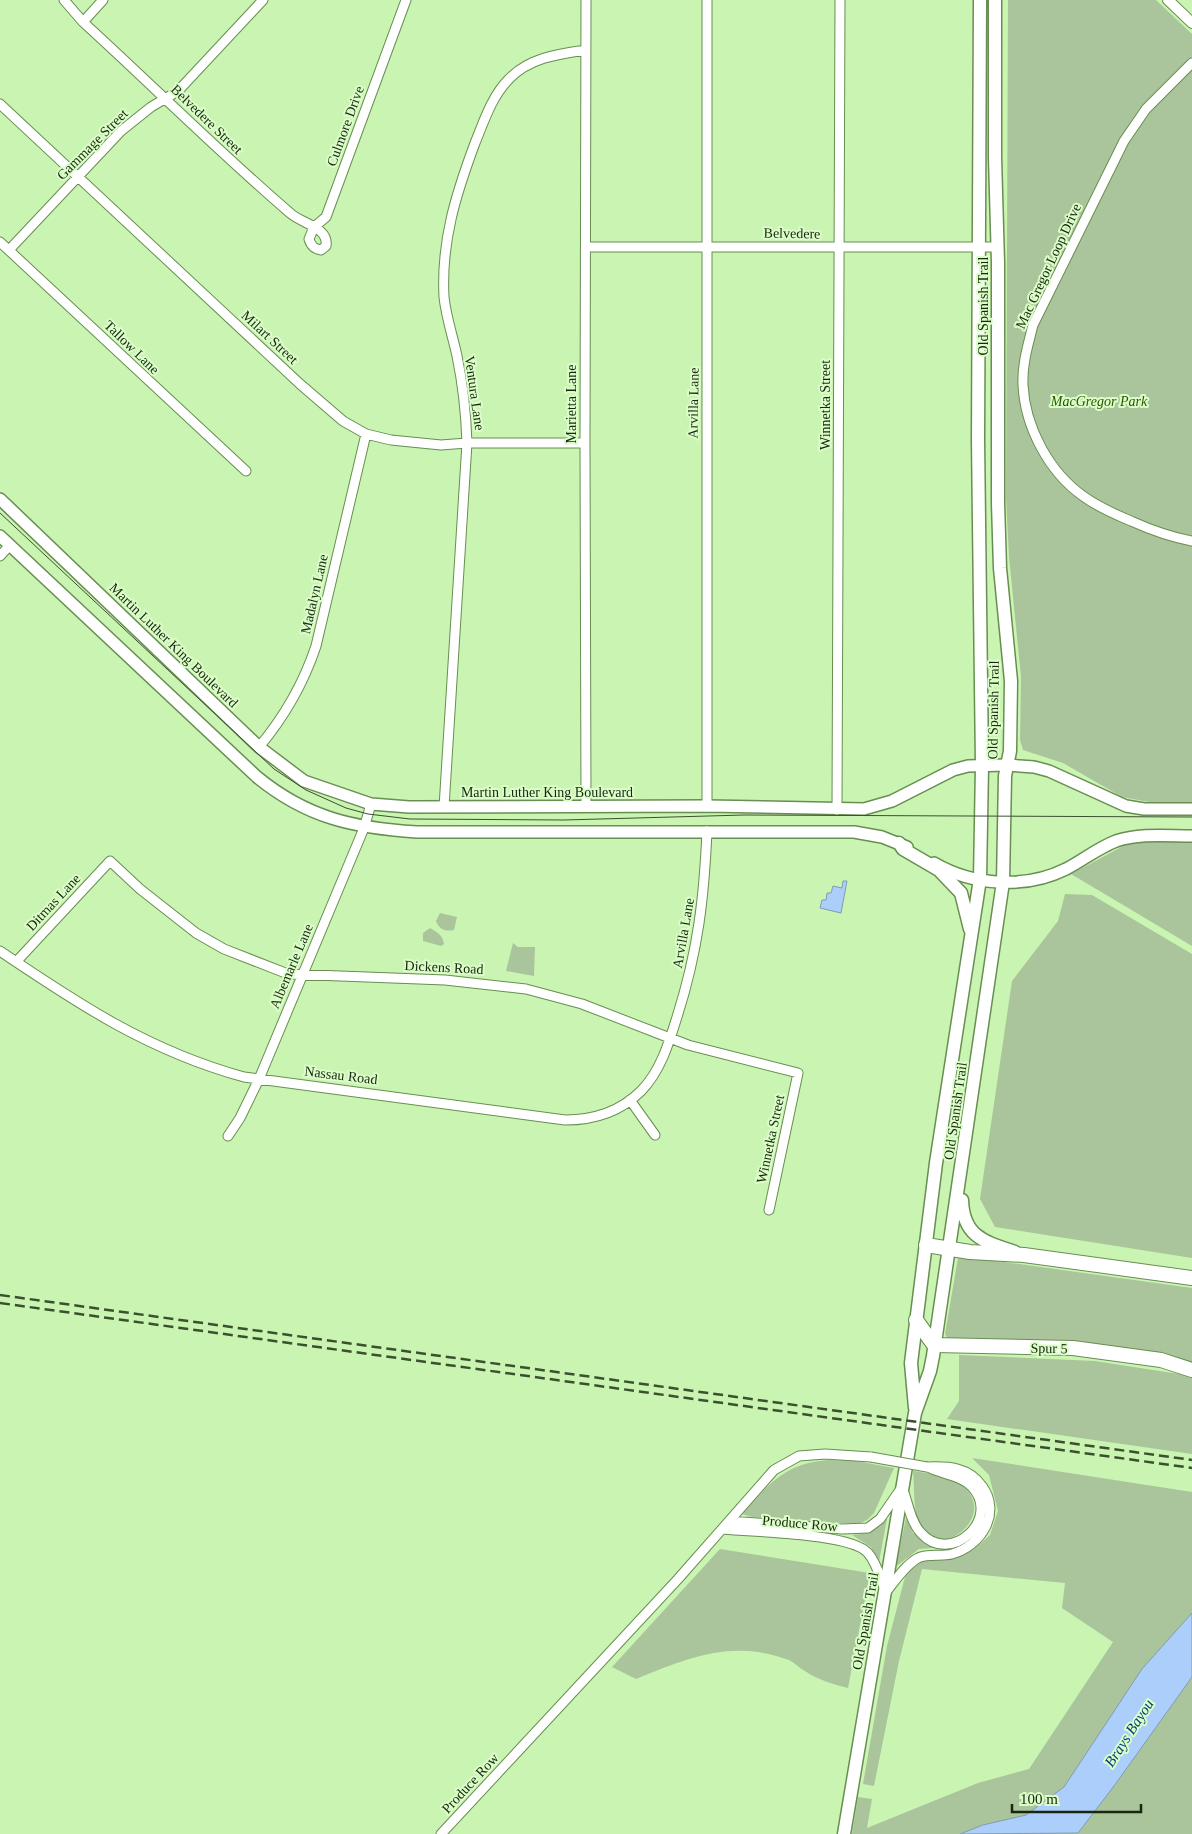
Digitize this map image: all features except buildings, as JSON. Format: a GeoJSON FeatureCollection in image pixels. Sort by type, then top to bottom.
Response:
{"type":"FeatureCollection","features":[{"type":"Feature","properties":{"kind":"highway"},"geometry":{"type":"LineString","coordinates":[[926,1245],[950,1249],[1024,1255],[1192,1278]]}},
{"type":"Feature","properties":{"kind":"highway"},"geometry":{"type":"LineString","coordinates":[[916,1320],[934,1345]]}},
{"type":"Feature","properties":{"kind":"highway","name":"Spur 5"},"geometry":{"type":"LineString","coordinates":[[934,1345],[1073,1348],[1161,1360],[1192,1370]]}},
{"type":"Feature","properties":{"kind":"main road","name":"Old Spanish Trail"},"geometry":{"type":"LineString","coordinates":[[915,1413],[911,1362],[916,1320],[955,1038],[980,879],[982,766],[978,440],[980,0]]}},
{"type":"Feature","properties":{"kind":"main road","name":"Old Spanish Trail"},"geometry":{"type":"LineString","coordinates":[[844,1834],[915,1413],[930,1371],[950,1249],[1003,882],[1007,765],[1010,751],[1011,681],[1000,568],[998,503],[998,247],[995,157],[996,0]]}},
{"type":"Feature","properties":{"kind":"main road","name":"Martin Luther King Boulevard"},"geometry":{"type":"LineString","coordinates":[[0,499],[259,747],[304,781],[371,804],[409,807],[707,806],[837,810],[864,809],[892,800],[942,774],[968,766],[1007,765],[1034,767],[1049,771],[1126,806],[1144,809],[1192,809]]}},
{"type":"Feature","properties":{"kind":"main road"},"geometry":{"type":"LineString","coordinates":[[0,536],[271,788],[311,811],[364,828],[417,832],[854,832],[871,834],[899,843],[939,865],[980,879],[1003,882],[1020,882],[1053,874],[1098,850],[1132,838],[1192,836]]}},
{"type":"Feature","properties":{"kind":"main road"},"geometry":{"type":"LineString","coordinates":[[899,843],[903,849],[939,870],[961,893],[972,938]]}},
{"type":"Feature","properties":{"kind":"main road"},"geometry":{"type":"LineString","coordinates":[[964,1153],[966,1172],[962,1209],[970,1228],[988,1244],[1024,1255]]}},
{"type":"Feature","properties":{"kind":"street","name":"Belvedere Street"},"geometry":{"type":"LineString","coordinates":[[64,0],[83,22],[166,98],[243,173],[298,221],[314,226]]}},
{"type":"Feature","properties":{"kind":"street"},"geometry":{"type":"LineString","coordinates":[[83,22],[103,0]]}},
{"type":"Feature","properties":{"kind":"street","name":"Gammage Street"},"geometry":{"type":"LineString","coordinates":[[9,250],[77,176],[121,132],[151,107],[178,91],[263,0]]}},
{"type":"Feature","properties":{"kind":"street","name":"Culmore Drive"},"geometry":{"type":"LineString","coordinates":[[314,226],[326,217],[406,0]]}},
{"type":"Feature","properties":{"kind":"street","name":"Marietta Lane"},"geometry":{"type":"LineString","coordinates":[[586,0],[586,807]]}},
{"type":"Feature","properties":{"kind":"street","name":"Arvilla Lane"},"geometry":{"type":"LineString","coordinates":[[707,0],[707,806]]}},
{"type":"Feature","properties":{"kind":"street","name":"Winnetka Street"},"geometry":{"type":"LineString","coordinates":[[837,810],[840,0]]}},
{"type":"Feature","properties":{"kind":"street"},"geometry":{"type":"LineString","coordinates":[[1170,1],[1192,23]]}},
{"type":"Feature","properties":{"kind":"street","name":"Ventura Lane"},"geometry":{"type":"LineString","coordinates":[[444,807],[468,443],[462,382],[444,299],[445,249],[457,192],[493,101],[509,79],[527,65],[544,58],[585,50]]}},
{"type":"Feature","properties":{"kind":"street","name":"Mac Gregor Loop Drive"},"geometry":{"type":"LineString","coordinates":[[1192,62],[1146,109],[1115,158],[1033,325],[1026,350],[1023,386],[1025,403],[1040,443],[1053,467],[1069,485],[1097,505],[1114,514],[1155,532],[1192,541]]}},
{"type":"Feature","properties":{"kind":"street","name":"Milart Street"},"geometry":{"type":"LineString","coordinates":[[0,104],[306,390],[343,421],[366,434],[413,444],[585,444]]}},
{"type":"Feature","properties":{"kind":"street"},"geometry":{"type":"LineString","coordinates":[[314,226],[323,232],[327,240],[326,246],[321,250],[311,246],[309,239],[314,226]]}},
{"type":"Feature","properties":{"kind":"street","name":"Tallow Lane"},"geometry":{"type":"LineString","coordinates":[[0,242],[246,471]]}},
{"type":"Feature","properties":{"kind":"street","name":"Belvedere"},"geometry":{"type":"LineString","coordinates":[[586,247],[998,247]]}},
{"type":"Feature","properties":{"kind":"street","name":"Madalyn Lane"},"geometry":{"type":"LineString","coordinates":[[259,747],[287,712],[309,669],[366,434]]}},
{"type":"Feature","properties":{"kind":"street"},"geometry":{"type":"LineString","coordinates":[[0,556],[10,545]]}},
{"type":"Feature","properties":{"kind":"street","name":"Albemarle Lane"},"geometry":{"type":"LineString","coordinates":[[228,1136],[240,1118],[259,1079],[364,828],[371,804]]}},
{"type":"Feature","properties":{"kind":"street","name":"Arvilla Lane"},"geometry":{"type":"LineString","coordinates":[[670,1038],[696,948],[704,894],[707,831]]}},
{"type":"Feature","properties":{"kind":"street","name":"Dickens Road"},"geometry":{"type":"LineString","coordinates":[[110,861],[140,889],[196,933],[261,965],[288,974],[301,976],[445,980],[526,989],[582,1004],[670,1038],[798,1073]]}},
{"type":"Feature","properties":{"kind":"street","name":"Ditmas Lane"},"geometry":{"type":"LineString","coordinates":[[16,962],[110,861]]}},
{"type":"Feature","properties":{"kind":"street","name":"Nassau Road"},"geometry":{"type":"LineString","coordinates":[[0,951],[109,1023],[159,1047],[221,1071],[259,1079],[565,1120],[595,1117],[612,1112],[630,1100],[648,1082],[659,1065],[670,1038]]}},
{"type":"Feature","properties":{"kind":"street","name":"Winnetka Street"},"geometry":{"type":"LineString","coordinates":[[769,1210],[798,1073]]}},
{"type":"Feature","properties":{"kind":"street"},"geometry":{"type":"LineString","coordinates":[[630,1100],[655,1135]]}},
{"type":"Feature","properties":{"kind":"street","name":"Produce Row"},"geometry":{"type":"LineString","coordinates":[[441,1834],[722,1530],[774,1470],[799,1456],[825,1454],[871,1457],[927,1467],[965,1480],[978,1495],[981,1504],[980,1519],[973,1532],[965,1540],[948,1544],[934,1542],[921,1533],[913,1520],[902,1488]]}},
{"type":"Feature","properties":{"kind":"street","name":"Produce Row"},"geometry":{"type":"LineString","coordinates":[[722,1530],[838,1539],[858,1545],[868,1553],[886,1592],[917,1559],[929,1555],[950,1554],[970,1547],[980,1537],[989,1521],[989,1502],[985,1490],[979,1481],[968,1472],[947,1466],[927,1467]]}},
{"type":"Feature","properties":{"kind":"street","name":"Produce Row"},"geometry":{"type":"LineString","coordinates":[[729,1521],[842,1529],[868,1528],[880,1519],[902,1488]]}},
{"type":"Feature","properties":{"kind":"green space","name":"MacGregor Park"},"geometry":{"type":"Polygon","coordinates":[[[1008,0],[1156,0],[1192,34],[1192,802],[1149,802],[1122,797],[1063,763],[1023,750],[1020,740],[1021,677],[1009,557],[1006,497],[1008,0]]]}},
{"type":"Feature","properties":{"kind":"green space"},"geometry":{"type":"Polygon","coordinates":[[[1151,841],[1192,841],[1192,946],[1071,874],[1125,845],[1151,841]]]}},
{"type":"Feature","properties":{"kind":"green space"},"geometry":{"type":"Polygon","coordinates":[[[1065,894],[1092,895],[1192,954],[1192,1258],[995,1227],[980,1199],[1012,981],[1058,921],[1065,894]]]}},
{"type":"Feature","properties":{"kind":"green space"},"geometry":{"type":"Polygon","coordinates":[[[440,913],[457,917],[454,930],[448,931],[439,926],[436,921],[440,913]]]}},
{"type":"Feature","properties":{"kind":"green space"},"geometry":{"type":"Polygon","coordinates":[[[430,928],[441,936],[444,944],[441,946],[423,941],[423,933],[430,928]]]}},
{"type":"Feature","properties":{"kind":"green space"},"geometry":{"type":"Polygon","coordinates":[[[513,943],[518,947],[535,947],[534,976],[506,971],[513,943]]]}},
{"type":"Feature","properties":{"kind":"green space"},"geometry":{"type":"Polygon","coordinates":[[[961,1256],[1192,1288],[1192,1363],[1128,1350],[1063,1340],[947,1338],[945,1334],[958,1258],[961,1256]]]}},
{"type":"Feature","properties":{"kind":"green space"},"geometry":{"type":"Polygon","coordinates":[[[959,1355],[1095,1361],[1192,1376],[1192,1454],[947,1419],[959,1401],[959,1355]]]}},
{"type":"Feature","properties":{"kind":"green space"},"geometry":{"type":"Polygon","coordinates":[[[972,1458],[1192,1492],[1192,1834],[852,1834],[858,1797],[872,1799],[867,1828],[978,1783],[1029,1769],[1113,1642],[1062,1608],[1065,1583],[922,1569],[899,1661],[874,1786],[863,1784],[887,1646],[905,1577],[912,1565],[932,1557],[953,1559],[974,1549],[990,1535],[998,1511],[989,1475],[972,1458]]]}},
{"type":"Feature","properties":{"kind":"green space"},"geometry":{"type":"Polygon","coordinates":[[[829,1460],[856,1461],[894,1468],[874,1513],[867,1520],[858,1524],[752,1517],[742,1514],[780,1476],[801,1465],[829,1460]]]}},
{"type":"Feature","properties":{"kind":"green space"},"geometry":{"type":"Polygon","coordinates":[[[913,1471],[951,1479],[961,1485],[971,1496],[974,1508],[971,1520],[964,1530],[953,1537],[942,1540],[931,1537],[922,1528],[915,1507],[913,1471]]]}},
{"type":"Feature","properties":{"kind":"green space"},"geometry":{"type":"Polygon","coordinates":[[[885,1518],[887,1519],[879,1562],[871,1547],[852,1535],[866,1533],[885,1518]]]}},
{"type":"Feature","properties":{"kind":"green space"},"geometry":{"type":"Polygon","coordinates":[[[906,1518],[913,1533],[934,1548],[919,1549],[896,1565],[906,1518]]]}},
{"type":"Feature","properties":{"kind":"green space"},"geometry":{"type":"Polygon","coordinates":[[[720,1549],[870,1573],[848,1688],[815,1677],[789,1660],[749,1651],[730,1651],[692,1658],[636,1679],[612,1667],[720,1549]]]}},
{"type":"Feature","properties":{"kind":"water"},"geometry":{"type":"Polygon","coordinates":[[[843,881],[847,881],[841,913],[820,908],[822,900],[826,900],[827,893],[831,893],[833,886],[842,888],[843,881]]]}},
{"type":"Feature","properties":{"kind":"water","name":"Brays Bayou"},"geometry":{"type":"Polygon","coordinates":[[[1192,1613],[1192,1677],[1078,1833],[960,1834],[983,1825],[1026,1815],[1064,1787],[1142,1669],[1192,1613]]]}},
{"type":"Feature","properties":{"kind":"tram line"},"geometry":{"type":"LineString","coordinates":[[0,513],[274,769],[306,790],[346,808],[368,814],[410,819],[564,820],[744,815],[1192,817]]}},
{"type":"Feature","properties":{"kind":"railway"},"geometry":{"type":"LineString","coordinates":[[0,1295],[1192,1460]]}},
{"type":"Feature","properties":{"kind":"railway"},"geometry":{"type":"LineString","coordinates":[[0,1303],[1192,1468]]}}]}
